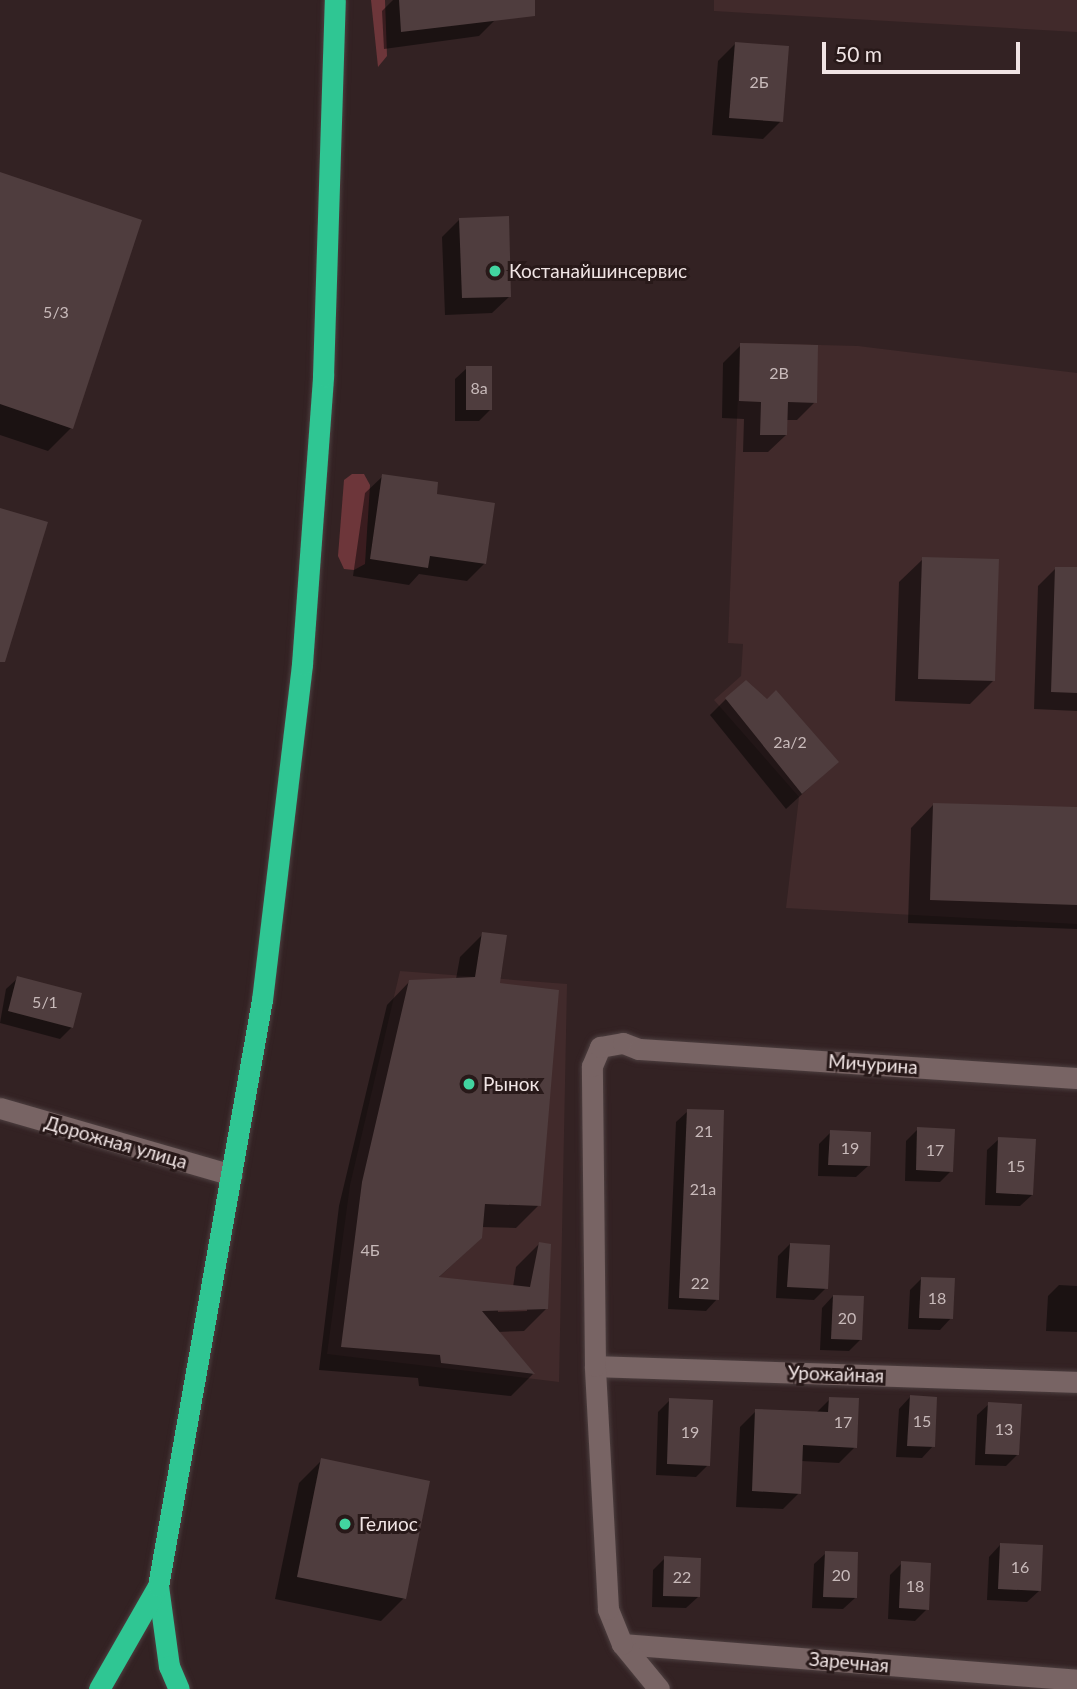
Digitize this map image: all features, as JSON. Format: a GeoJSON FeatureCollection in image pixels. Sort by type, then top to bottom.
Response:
{"type":"FeatureCollection","features":[{"type":"Feature","properties":{"kind":"highway"},"geometry":{"type":"LineString","coordinates":[[179,1689],[169,1666],[158,1586],[262,1000],[302,664],[323,376],[335,0]]}},
{"type":"Feature","properties":{"kind":"highway"},"geometry":{"type":"LineString","coordinates":[[99,1689],[158,1586]]}},
{"type":"Feature","properties":{"kind":"street","name":"Мичурина"},"geometry":{"type":"LineString","coordinates":[[595,1366],[594,1055],[609,1043],[668,1050],[1077,1078]]}},
{"type":"Feature","properties":{"kind":"street","name":"Дорожная улица"},"geometry":{"type":"LineString","coordinates":[[1,1112],[232,1175]]}},
{"type":"Feature","properties":{"kind":"street","name":"Урожайная"},"geometry":{"type":"LineString","coordinates":[[595,1366],[1077,1382]]}},
{"type":"Feature","properties":{"kind":"street"},"geometry":{"type":"LineString","coordinates":[[595,1366],[607,1608],[622,1644],[659,1689]]}},
{"type":"Feature","properties":{"kind":"street","name":"Заречная"},"geometry":{"type":"LineString","coordinates":[[622,1644],[1077,1680]]}},
{"type":"Feature","properties":{"kind":"shaded area"},"geometry":{"type":"Polygon","coordinates":[[[371,0],[385,0],[387,56],[378,67],[371,0]]]}},
{"type":"Feature","properties":{"kind":"shaded area"},"geometry":{"type":"Polygon","coordinates":[[[714,0],[1077,0],[1077,32],[714,11],[714,0]]]}},
{"type":"Feature","properties":{"kind":"shaded area"},"geometry":{"type":"Polygon","coordinates":[[[740,343],[858,346],[1077,373],[1077,924],[786,908],[799,797],[714,700],[741,676],[743,644],[728,643],[740,343]]]}},
{"type":"Feature","properties":{"kind":"shaded area"},"geometry":{"type":"Polygon","coordinates":[[[352,474],[364,474],[370,485],[365,564],[354,570],[344,569],[338,556],[344,480],[352,474]]]}},
{"type":"Feature","properties":{"kind":"shaded area","name":"Рынок"},"geometry":{"type":"Polygon","coordinates":[[[400,971],[567,984],[559,1382],[327,1354],[350,1185],[400,971]]]}},
{"type":"Feature","properties":{"kind":"building"},"geometry":{"type":"Polygon","coordinates":[[[399,0],[535,0],[535,16],[401,32],[399,0]]]}},
{"type":"Feature","properties":{"kind":"building"},"geometry":{"type":"Polygon","coordinates":[[[735,42],[789,46],[783,122],[729,118],[735,42]]]}},
{"type":"Feature","properties":{"kind":"building"},"geometry":{"type":"Polygon","coordinates":[[[0,172],[142,220],[73,429],[0,404],[0,172]]]}},
{"type":"Feature","properties":{"kind":"building"},"geometry":{"type":"Polygon","coordinates":[[[509,216],[511,297],[462,298],[459,218],[509,216]]]}},
{"type":"Feature","properties":{"kind":"building"},"geometry":{"type":"Polygon","coordinates":[[[740,343],[818,345],[817,403],[788,402],[787,435],[760,435],[761,402],[739,401],[740,343]]]}},
{"type":"Feature","properties":{"kind":"building"},"geometry":{"type":"Polygon","coordinates":[[[466,366],[492,366],[492,410],[466,410],[466,366]]]}},
{"type":"Feature","properties":{"kind":"building"},"geometry":{"type":"Polygon","coordinates":[[[382,474],[438,482],[437,494],[495,503],[486,564],[430,556],[428,568],[370,559],[382,474]]]}},
{"type":"Feature","properties":{"kind":"building"},"geometry":{"type":"Polygon","coordinates":[[[0,508],[48,522],[5,662],[0,662],[0,508]]]}},
{"type":"Feature","properties":{"kind":"building"},"geometry":{"type":"Polygon","coordinates":[[[922,557],[999,559],[995,681],[918,679],[922,557]]]}},
{"type":"Feature","properties":{"kind":"building"},"geometry":{"type":"Polygon","coordinates":[[[1055,567],[1077,567],[1077,693],[1051,692],[1055,567]]]}},
{"type":"Feature","properties":{"kind":"building"},"geometry":{"type":"Polygon","coordinates":[[[746,680],[767,699],[776,690],[839,762],[802,794],[725,698],[746,680]]]}},
{"type":"Feature","properties":{"kind":"building"},"geometry":{"type":"Polygon","coordinates":[[[933,803],[1077,807],[1077,905],[930,900],[933,803]]]}},
{"type":"Feature","properties":{"kind":"building","name":"Рынок"},"geometry":{"type":"Polygon","coordinates":[[[482,932],[507,935],[500,983],[559,990],[541,1206],[485,1204],[482,1238],[439,1277],[530,1287],[539,1242],[551,1244],[548,1309],[482,1311],[535,1374],[441,1363],[440,1355],[341,1347],[362,1182],[409,980],[475,977],[482,932]]]}},
{"type":"Feature","properties":{"kind":"building"},"geometry":{"type":"Polygon","coordinates":[[[17,976],[82,993],[73,1028],[8,1011],[17,976]]]}},
{"type":"Feature","properties":{"kind":"building"},"geometry":{"type":"Polygon","coordinates":[[[687,1109],[724,1110],[719,1300],[679,1298],[687,1109]]]}},
{"type":"Feature","properties":{"kind":"building"},"geometry":{"type":"Polygon","coordinates":[[[917,1127],[955,1129],[953,1172],[916,1170],[917,1127]]]}},
{"type":"Feature","properties":{"kind":"building"},"geometry":{"type":"Polygon","coordinates":[[[830,1130],[871,1132],[870,1166],[828,1165],[830,1130]]]}},
{"type":"Feature","properties":{"kind":"building"},"geometry":{"type":"Polygon","coordinates":[[[998,1137],[1036,1139],[1033,1195],[996,1193],[998,1137]]]}},
{"type":"Feature","properties":{"kind":"building"},"geometry":{"type":"Polygon","coordinates":[[[790,1243],[830,1245],[828,1289],[787,1287],[790,1243]]]}},
{"type":"Feature","properties":{"kind":"building"},"geometry":{"type":"Polygon","coordinates":[[[921,1277],[955,1278],[953,1319],[919,1318],[921,1277]]]}},
{"type":"Feature","properties":{"kind":"building"},"geometry":{"type":"Polygon","coordinates":[[[833,1295],[864,1296],[862,1340],[831,1339],[833,1295]]]}},
{"type":"Feature","properties":{"kind":"building"},"geometry":{"type":"Polygon","coordinates":[[[910,1395],[937,1397],[935,1447],[907,1446],[910,1395]]]}},
{"type":"Feature","properties":{"kind":"building"},"geometry":{"type":"Polygon","coordinates":[[[829,1397],[859,1398],[857,1448],[803,1445],[801,1494],[752,1491],[755,1409],[828,1412],[829,1397]]]}},
{"type":"Feature","properties":{"kind":"building"},"geometry":{"type":"Polygon","coordinates":[[[669,1398],[713,1400],[710,1466],[667,1464],[669,1398]]]}},
{"type":"Feature","properties":{"kind":"building"},"geometry":{"type":"Polygon","coordinates":[[[988,1402],[1022,1404],[1019,1455],[985,1454],[988,1402]]]}},
{"type":"Feature","properties":{"kind":"building"},"geometry":{"type":"Polygon","coordinates":[[[321,1458],[430,1481],[406,1599],[297,1577],[321,1458]]]}},
{"type":"Feature","properties":{"kind":"building"},"geometry":{"type":"Polygon","coordinates":[[[1000,1543],[1043,1545],[1041,1591],[998,1589],[1000,1543]]]}},
{"type":"Feature","properties":{"kind":"building"},"geometry":{"type":"Polygon","coordinates":[[[825,1551],[858,1552],[857,1598],[823,1597],[825,1551]]]}},
{"type":"Feature","properties":{"kind":"building"},"geometry":{"type":"Polygon","coordinates":[[[664,1556],[701,1558],[700,1597],[663,1596],[664,1556]]]}},
{"type":"Feature","properties":{"kind":"building"},"geometry":{"type":"Polygon","coordinates":[[[901,1561],[931,1563],[929,1610],[899,1608],[901,1561]]]}},
{"type":"Feature","properties":{"kind":"place","name":"Костанайшинсервис"},"geometry":{"type":"Point","coordinates":[495,271]}},
{"type":"Feature","properties":{"kind":"place","name":"Рынок"},"geometry":{"type":"Point","coordinates":[469,1084]}},
{"type":"Feature","properties":{"kind":"place","name":"Гелиос"},"geometry":{"type":"Point","coordinates":[345,1524]}}]}
